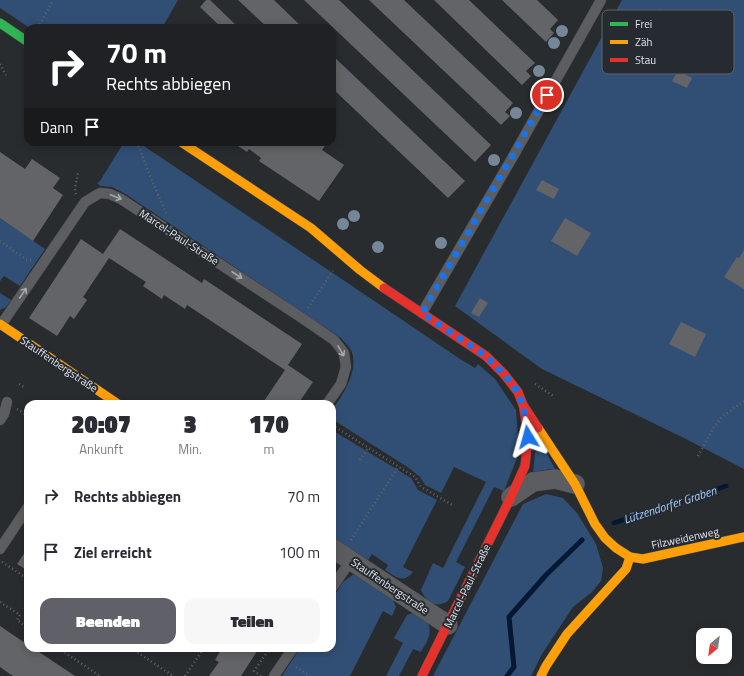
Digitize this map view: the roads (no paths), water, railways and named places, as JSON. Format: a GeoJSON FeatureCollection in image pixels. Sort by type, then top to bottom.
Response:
{"type":"FeatureCollection","features":[{"type":"Feature","properties":{"kind":"street"},"geometry":{"type":"LineString","coordinates":[[0,23],[24,39]]}},
{"type":"Feature","properties":{"kind":"street","name":"Marcel-Paul-Straße"},"geometry":{"type":"LineString","coordinates":[[187,146],[310,228],[380,285],[486,356],[504,374],[518,392],[523,405],[528,437],[524,466],[511,497],[422,676]]}},
{"type":"Feature","properties":{"kind":"street","name":"Stauffenbergstraße"},"geometry":{"type":"LineString","coordinates":[[0,325],[112,400]]}},
{"type":"Feature","properties":{"kind":"street","name":"Marcel-Paul-Straße"},"geometry":{"type":"LineString","coordinates":[[523,405],[575,484],[595,524],[605,538],[616,548],[630,556]]}},
{"type":"Feature","properties":{"kind":"street","name":"Marcel-Paul-Straße"},"geometry":{"type":"LineString","coordinates":[[511,497],[533,482],[555,479],[575,484]]}},
{"type":"Feature","properties":{"kind":"street","name":"Filzweidenweg"},"geometry":{"type":"LineString","coordinates":[[630,556],[643,559],[744,538]]}},
{"type":"Feature","properties":{"kind":"street","name":"Stauffenbergstraße"},"geometry":{"type":"LineString","coordinates":[[342,554],[448,625]]}},
{"type":"Feature","properties":{"kind":"street"},"geometry":{"type":"LineString","coordinates":[[540,676],[567,634],[626,569],[630,556]]}},
{"type":"Feature","properties":{"kind":"lane"},"geometry":{"type":"LineString","coordinates":[[422,313],[511,160],[601,0]]}},
{"type":"Feature","properties":{"kind":"lane","name":"Marcel-Paul-Straße"},"geometry":{"type":"LineString","coordinates":[[0,325],[85,202],[100,193],[110,194],[121,198],[334,340],[344,353],[346,367],[341,384],[331,400]]}},
{"type":"Feature","properties":{"kind":"lane"},"geometry":{"type":"LineString","coordinates":[[98,400],[102,393]]}},
{"type":"Feature","properties":{"kind":"lane"},"geometry":{"type":"LineString","coordinates":[[0,420],[4,414],[7,402]]}},
{"type":"Feature","properties":{"kind":"lane"},"geometry":{"type":"LineString","coordinates":[[0,549],[24,513]]}},
{"type":"Feature","properties":{"kind":"lane"},"geometry":{"type":"LineString","coordinates":[[336,574],[342,554]]}},
{"type":"Feature","properties":{"kind":"lane"},"geometry":{"type":"LineString","coordinates":[[274,676],[290,652]]}},
{"type":"Feature","properties":{"kind":"waterway","name":"Lützendorfer Graben"},"geometry":{"type":"LineString","coordinates":[[614,523],[726,486]]}},
{"type":"Feature","properties":{"kind":"waterway","name":"Lützendorfer Graben"},"geometry":{"type":"LineString","coordinates":[[507,676],[514,667],[509,617],[546,575],[582,540]]}}]}
